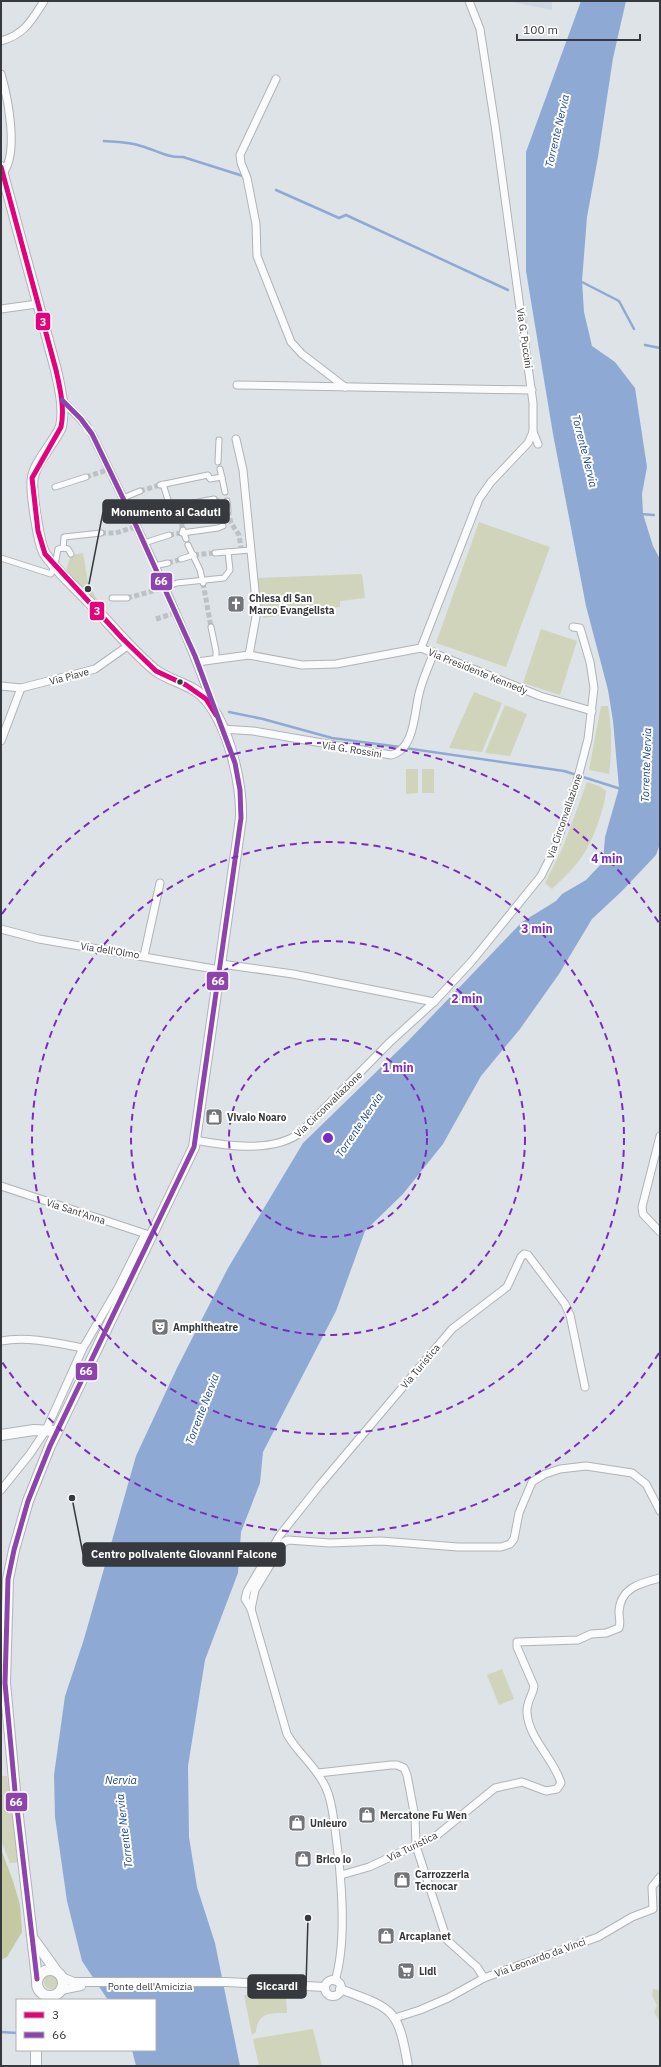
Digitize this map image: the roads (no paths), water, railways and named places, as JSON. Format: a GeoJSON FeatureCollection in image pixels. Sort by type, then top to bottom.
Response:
{"type":"FeatureCollection","features":[{"type":"Feature","properties":{"kind":"main road"},"geometry":{"type":"LineString","coordinates":[[2,170],[56,370],[62,400],[63,418],[61,427],[32,478],[40,540],[45,554],[129,645],[156,671],[207,697],[222,729],[238,776],[242,804],[194,1147],[148,1234],[123,1294],[57,1431],[28,1502],[8,1579],[5,1683],[15,1791],[33,1939],[37,1978],[36,1983],[39,1996],[57,1995],[63,1981],[33,1939]]}},
{"type":"Feature","properties":{"kind":"main road"},"geometry":{"type":"LineString","coordinates":[[1,1434],[46,1430],[57,1431]]}},
{"type":"Feature","properties":{"kind":"main road"},"geometry":{"type":"LineString","coordinates":[[37,1978],[46,1970],[59,1974]]}},
{"type":"Feature","properties":{"kind":"main road"},"geometry":{"type":"LineString","coordinates":[[36,2051],[36,2066]]}},
{"type":"Feature","properties":{"kind":"street"},"geometry":{"type":"LineString","coordinates":[[1,41],[15,37],[25,29],[44,1]]}},
{"type":"Feature","properties":{"kind":"street","name":"Via G. Puccini"},"geometry":{"type":"LineString","coordinates":[[469,1],[480,29],[495,125],[532,390],[534,432],[538,444]]}},
{"type":"Feature","properties":{"kind":"street"},"geometry":{"type":"LineString","coordinates":[[1,74],[10,121],[10,159],[7,168],[2,170]]}},
{"type":"Feature","properties":{"kind":"street"},"geometry":{"type":"LineString","coordinates":[[276,79],[240,155],[241,163],[247,178],[256,224],[257,256],[291,342],[302,354],[345,387]]}},
{"type":"Feature","properties":{"kind":"street"},"geometry":{"type":"LineString","coordinates":[[1,309],[37,304]]}},
{"type":"Feature","properties":{"kind":"street"},"geometry":{"type":"LineString","coordinates":[[237,385],[532,390]]}},
{"type":"Feature","properties":{"kind":"street"},"geometry":{"type":"LineString","coordinates":[[62,400],[87,426]]}},
{"type":"Feature","properties":{"kind":"street"},"geometry":{"type":"LineString","coordinates":[[421,648],[479,499],[491,482],[528,443],[534,432]]}},
{"type":"Feature","properties":{"kind":"street"},"geometry":{"type":"LineString","coordinates":[[92,434],[108,470],[134,521],[197,662],[207,697]]}},
{"type":"Feature","properties":{"kind":"street"},"geometry":{"type":"LineString","coordinates":[[236,439],[243,470],[257,611],[249,655]]}},
{"type":"Feature","properties":{"kind":"street"},"geometry":{"type":"LineString","coordinates":[[218,462],[219,440]]}},
{"type":"Feature","properties":{"kind":"street"},"geometry":{"type":"LineString","coordinates":[[220,469],[225,492]]}},
{"type":"Feature","properties":{"kind":"street"},"geometry":{"type":"LineString","coordinates":[[169,502],[162,485],[208,476],[210,479],[222,477]]}},
{"type":"Feature","properties":{"kind":"street"},"geometry":{"type":"LineString","coordinates":[[55,487],[86,477]]}},
{"type":"Feature","properties":{"kind":"street"},"geometry":{"type":"LineString","coordinates":[[122,497],[140,491]]}},
{"type":"Feature","properties":{"kind":"street"},"geometry":{"type":"LineString","coordinates":[[176,507],[214,499]]}},
{"type":"Feature","properties":{"kind":"street"},"geometry":{"type":"LineString","coordinates":[[226,503],[228,511]]}},
{"type":"Feature","properties":{"kind":"street"},"geometry":{"type":"LineString","coordinates":[[134,521],[149,515]]}},
{"type":"Feature","properties":{"kind":"street"},"geometry":{"type":"LineString","coordinates":[[186,539],[183,532],[218,528],[223,526]]}},
{"type":"Feature","properties":{"kind":"street"},"geometry":{"type":"LineString","coordinates":[[63,548],[64,537],[101,533]]}},
{"type":"Feature","properties":{"kind":"street"},"geometry":{"type":"LineString","coordinates":[[144,543],[169,535]]}},
{"type":"Feature","properties":{"kind":"street"},"geometry":{"type":"LineString","coordinates":[[188,545],[200,570],[203,583]]}},
{"type":"Feature","properties":{"kind":"street"},"geometry":{"type":"LineString","coordinates":[[1,558],[48,574],[52,573],[58,549],[68,549],[71,554]]}},
{"type":"Feature","properties":{"kind":"street"},"geometry":{"type":"LineString","coordinates":[[215,553],[250,550]]}},
{"type":"Feature","properties":{"kind":"street"},"geometry":{"type":"LineString","coordinates":[[164,588],[177,583],[203,583],[227,577],[230,570],[228,552]]}},
{"type":"Feature","properties":{"kind":"street"},"geometry":{"type":"LineString","coordinates":[[182,559],[193,555]]}},
{"type":"Feature","properties":{"kind":"street"},"geometry":{"type":"LineString","coordinates":[[154,566],[168,562]]}},
{"type":"Feature","properties":{"kind":"street"},"geometry":{"type":"LineString","coordinates":[[112,598],[127,598]]}},
{"type":"Feature","properties":{"kind":"street"},"geometry":{"type":"LineString","coordinates":[[211,627],[216,651],[216,659]]}},
{"type":"Feature","properties":{"kind":"street","name":"Via Circonvallazione"},"geometry":{"type":"LineString","coordinates":[[195,1140],[251,1145],[277,1144],[292,1139],[390,1042],[434,1002],[472,961],[541,876],[554,850],[576,785],[592,711],[594,688],[590,662],[580,628],[574,627]]}},
{"type":"Feature","properties":{"kind":"street","name":"Via Piave"},"geometry":{"type":"LineString","coordinates":[[1,686],[22,688],[95,669],[129,645]]}},
{"type":"Feature","properties":{"kind":"street","name":"Via Presidente Kennedy"},"geometry":{"type":"LineString","coordinates":[[197,662],[249,655],[302,665],[336,664],[421,648],[540,696],[592,711]]}},
{"type":"Feature","properties":{"kind":"street","name":"Via G. Rossini"},"geometry":{"type":"LineString","coordinates":[[222,729],[253,731],[333,746],[391,755],[397,754],[407,744],[413,725],[419,692],[434,652]]}},
{"type":"Feature","properties":{"kind":"street"},"geometry":{"type":"LineString","coordinates":[[1,741],[22,688]]}},
{"type":"Feature","properties":{"kind":"street"},"geometry":{"type":"LineString","coordinates":[[144,956],[160,883]]}},
{"type":"Feature","properties":{"kind":"street","name":"Via dell'Olmo"},"geometry":{"type":"LineString","coordinates":[[1,929],[39,939],[220,967]]}},
{"type":"Feature","properties":{"kind":"street"},"geometry":{"type":"LineString","coordinates":[[220,967],[293,974],[434,1002]]}},
{"type":"Feature","properties":{"kind":"street"},"geometry":{"type":"LineString","coordinates":[[660,1136],[642,1207],[643,1214],[660,1232]]}},
{"type":"Feature","properties":{"kind":"street","name":"Via Sant'Anna"},"geometry":{"type":"LineString","coordinates":[[1,1186],[148,1234]]}},
{"type":"Feature","properties":{"kind":"street"},"geometry":{"type":"LineString","coordinates":[[1,1490],[30,1454],[46,1430],[83,1348],[148,1234]]}},
{"type":"Feature","properties":{"kind":"street","name":"Via Turistica"},"geometry":{"type":"LineString","coordinates":[[335,1981],[340,1952],[341,1875],[330,1797],[318,1773],[292,1744],[286,1734],[251,1609],[245,1599],[246,1592],[280,1535],[452,1329],[507,1287],[521,1257],[524,1254],[528,1255],[565,1304],[570,1315],[585,1387]]}},
{"type":"Feature","properties":{"kind":"street"},"geometry":{"type":"LineString","coordinates":[[120,1282],[123,1294]]}},
{"type":"Feature","properties":{"kind":"street"},"geometry":{"type":"LineString","coordinates":[[1,1341],[13,1338],[83,1348]]}},
{"type":"Feature","properties":{"kind":"street","name":"Via Turistica"},"geometry":{"type":"LineString","coordinates":[[251,1609],[255,1590],[284,1542],[288,1540],[330,1543],[381,1541],[458,1547],[501,1547],[510,1544],[514,1539],[519,1513],[532,1482],[545,1474],[560,1469],[586,1466],[632,1473],[646,1484],[660,1511]]}},
{"type":"Feature","properties":{"kind":"street","name":"Via Turistica"},"geometry":{"type":"LineString","coordinates":[[341,1875],[369,1867],[436,1836],[495,1788],[522,1782],[546,1791],[557,1789],[561,1784],[559,1775],[533,1732],[528,1720],[528,1703],[534,1686],[517,1648],[518,1642],[578,1640],[591,1634],[615,1631],[619,1628],[619,1612],[624,1596],[629,1588],[660,1578]]}},
{"type":"Feature","properties":{"kind":"street"},"geometry":{"type":"LineString","coordinates":[[318,1773],[396,1765],[404,1768],[407,1775],[415,1817],[416,1846],[447,1940],[477,1968],[484,1978]]}},
{"type":"Feature","properties":{"kind":"street","name":"Via Leonardo da Vinci"},"geometry":{"type":"LineString","coordinates":[[395,2018],[420,2010],[448,1998],[484,1978],[598,1937],[632,1917],[653,1909],[652,1887],[660,1877]]}},
{"type":"Feature","properties":{"kind":"street"},"geometry":{"type":"LineString","coordinates":[[57,1995],[74,1984],[59,1974]]}},
{"type":"Feature","properties":{"kind":"street"},"geometry":{"type":"LineString","coordinates":[[335,1981],[339,1984],[340,1989],[337,1995],[332,1996],[326,1992],[325,1987],[327,1983],[335,1981]]}},
{"type":"Feature","properties":{"kind":"street","name":"Ponte dell'Amicizia"},"geometry":{"type":"LineString","coordinates":[[74,1984],[237,1984],[325,1987]]}},
{"type":"Feature","properties":{"kind":"street"},"geometry":{"type":"LineString","coordinates":[[340,1989],[378,2003],[393,2014],[402,2032],[408,2066]]}},
{"type":"Feature","properties":{"kind":"water"},"geometry":{"type":"Polygon","coordinates":[[[581,1],[626,1],[613,58],[587,217],[582,281],[584,312],[592,346],[615,362],[635,388],[647,467],[642,494],[643,514],[653,546],[660,559],[660,844],[656,855],[622,891],[592,919],[559,974],[520,1029],[481,1076],[443,1144],[403,1194],[365,1231],[336,1311],[263,1452],[260,1483],[241,1532],[238,1573],[205,1660],[188,1766],[189,1837],[197,1887],[215,1943],[240,2066],[136,2066],[132,2051],[156,2051],[156,1999],[107,1999],[82,1961],[67,1901],[55,1817],[54,1775],[65,1696],[84,1639],[136,1456],[177,1368],[228,1268],[303,1143],[408,1041],[522,922],[556,901],[562,894],[586,880],[603,862],[605,837],[619,788],[613,721],[608,690],[586,606],[553,434],[526,271],[526,152],[581,1]]]}},
{"type":"Feature","properties":{"kind":"waterway"},"geometry":{"type":"LineString","coordinates":[[104,141],[123,142],[137,145],[167,155],[183,157],[243,176]]}},
{"type":"Feature","properties":{"kind":"waterway"},"geometry":{"type":"LineString","coordinates":[[276,190],[339,218],[346,215],[508,290]]}},
{"type":"Feature","properties":{"kind":"waterway"},"geometry":{"type":"LineString","coordinates":[[580,281],[619,301],[634,329]]}},
{"type":"Feature","properties":{"kind":"waterway"},"geometry":{"type":"LineString","coordinates":[[645,345],[660,348]]}},
{"type":"Feature","properties":{"kind":"waterway"},"geometry":{"type":"LineString","coordinates":[[641,514],[654,515]]}},
{"type":"Feature","properties":{"kind":"waterway"},"geometry":{"type":"LineString","coordinates":[[229,712],[263,719],[332,738],[400,747]]}},
{"type":"Feature","properties":{"kind":"waterway"},"geometry":{"type":"LineString","coordinates":[[405,748],[564,771],[621,789]]}},
{"type":"Feature","properties":{"kind":"waterway"},"geometry":{"type":"LineString","coordinates":[[1,2032],[16,2033]]}},
{"type":"Feature","properties":{"kind":"tunnel"},"geometry":{"type":"LineString","coordinates":[[86,477],[107,470]]}},
{"type":"Feature","properties":{"kind":"tunnel"},"geometry":{"type":"LineString","coordinates":[[140,491],[160,485]]}},
{"type":"Feature","properties":{"kind":"tunnel"},"geometry":{"type":"LineString","coordinates":[[214,499],[224,503]]}},
{"type":"Feature","properties":{"kind":"tunnel"},"geometry":{"type":"LineString","coordinates":[[149,515],[173,507]]}},
{"type":"Feature","properties":{"kind":"tunnel"},"geometry":{"type":"LineString","coordinates":[[178,509],[183,530]]}},
{"type":"Feature","properties":{"kind":"tunnel"},"geometry":{"type":"LineString","coordinates":[[228,511],[231,523],[239,535],[241,548]]}},
{"type":"Feature","properties":{"kind":"tunnel"},"geometry":{"type":"LineString","coordinates":[[101,533],[116,533],[137,526]]}},
{"type":"Feature","properties":{"kind":"tunnel"},"geometry":{"type":"LineString","coordinates":[[169,535],[182,533]]}},
{"type":"Feature","properties":{"kind":"tunnel"},"geometry":{"type":"LineString","coordinates":[[194,555],[215,553]]}},
{"type":"Feature","properties":{"kind":"tunnel"},"geometry":{"type":"LineString","coordinates":[[168,563],[181,559]]}},
{"type":"Feature","properties":{"kind":"tunnel"},"geometry":{"type":"LineString","coordinates":[[203,583],[211,627]]}},
{"type":"Feature","properties":{"kind":"tunnel"},"geometry":{"type":"LineString","coordinates":[[127,598],[164,588]]}},
{"type":"Feature","properties":{"kind":"tunnel"},"geometry":{"type":"LineString","coordinates":[[156,619],[175,613]]}},
{"type":"Feature","properties":{"kind":"place","name":"Monumento ai Caduti"},"geometry":{"type":"Point","coordinates":[88,589]}},
{"type":"Feature","properties":{"kind":"place","name":"Chiesa di San Marco Evangelista"},"geometry":{"type":"Point","coordinates":[236,604]}},
{"type":"Feature","properties":{"kind":"place","name":"Vivaio Noaro"},"geometry":{"type":"Point","coordinates":[214,1117]}},
{"type":"Feature","properties":{"kind":"place","name":"Amphitheatre"},"geometry":{"type":"Point","coordinates":[160,1327]}},
{"type":"Feature","properties":{"kind":"place","name":"Centro polivalente Giovanni Falcone"},"geometry":{"type":"Point","coordinates":[72,1498]}},
{"type":"Feature","properties":{"kind":"place","name":"Mercatone Fu Wen"},"geometry":{"type":"Point","coordinates":[367,1815]}},
{"type":"Feature","properties":{"kind":"place","name":"Unieuro"},"geometry":{"type":"Point","coordinates":[297,1823]}},
{"type":"Feature","properties":{"kind":"place","name":"Brico io"},"geometry":{"type":"Point","coordinates":[303,1859]}},
{"type":"Feature","properties":{"kind":"place","name":"Carrozzeria Tecnocar"},"geometry":{"type":"Point","coordinates":[402,1880]}},
{"type":"Feature","properties":{"kind":"place","name":"Siccardi"},"geometry":{"type":"Point","coordinates":[308,1918]}},
{"type":"Feature","properties":{"kind":"place","name":"Arcaplanet"},"geometry":{"type":"Point","coordinates":[386,1936]}},
{"type":"Feature","properties":{"kind":"place","name":"Lidl"},"geometry":{"type":"Point","coordinates":[406,1971]}},
{"type":"Feature","properties":{"kind":"water label","name":"Torrente Nervia"},"geometry":{"type":"Point","coordinates":[557,131]}},
{"type":"Feature","properties":{"kind":"water label","name":"Torrente Nervia"},"geometry":{"type":"Point","coordinates":[585,451]}},
{"type":"Feature","properties":{"kind":"water label","name":"Torrente Nervia"},"geometry":{"type":"Point","coordinates":[646,765]}},
{"type":"Feature","properties":{"kind":"water label","name":"Torrente Nervia"},"geometry":{"type":"Point","coordinates":[359,1125]}},
{"type":"Feature","properties":{"kind":"water label","name":"Torrente Nervia"},"geometry":{"type":"Point","coordinates":[202,1409]}},
{"type":"Feature","properties":{"kind":"water label","name":"Nervia"},"geometry":{"type":"Point","coordinates":[121,1780]}},
{"type":"Feature","properties":{"kind":"water label","name":"Torrente Nervia"},"geometry":{"type":"Point","coordinates":[124,1831]}}]}
